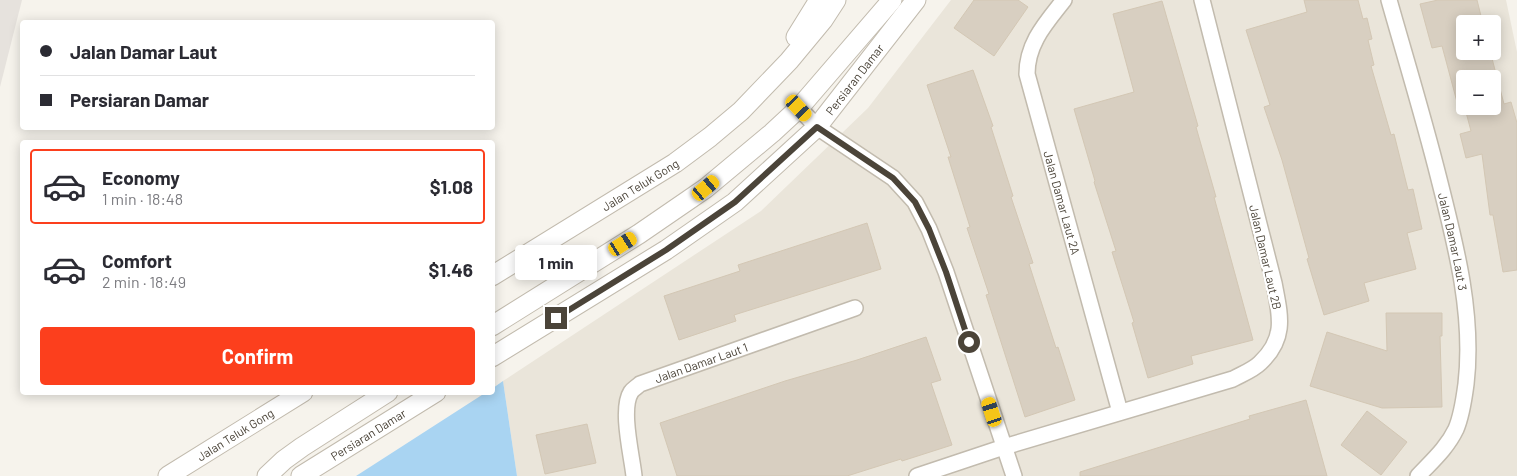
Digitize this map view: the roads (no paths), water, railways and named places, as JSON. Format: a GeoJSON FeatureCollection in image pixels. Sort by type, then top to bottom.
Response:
{"type":"FeatureCollection","features":[{"type":"Feature","properties":{"kind":"street","name":"Jalan Teluk Gong"},"geometry":{"type":"LineString","coordinates":[[773,77],[787,49],[819,0]]}},
{"type":"Feature","properties":{"kind":"street","name":"Jalan Teluk Gong"},"geometry":{"type":"LineString","coordinates":[[495,274],[675,163],[710,137],[741,111],[802,47],[836,0]]}},
{"type":"Feature","properties":{"kind":"street","name":"Persiaran Damar"},"geometry":{"type":"LineString","coordinates":[[495,324],[639,234],[706,188],[799,108],[892,0]]}},
{"type":"Feature","properties":{"kind":"street","name":"Persiaran Damar"},"geometry":{"type":"LineString","coordinates":[[495,355],[666,250],[735,202],[817,127],[916,0]]}},
{"type":"Feature","properties":{"kind":"street","name":"Jalan Damar Laut 2A"},"geometry":{"type":"LineString","coordinates":[[1064,0],[1043,26],[1033,43],[1027,61],[1027,74],[1120,412]]}},
{"type":"Feature","properties":{"kind":"street","name":"Jalan Damar Laut 2B"},"geometry":{"type":"LineString","coordinates":[[1004,447],[1233,379],[1259,364],[1273,349],[1280,330],[1274,283],[1202,0]]}},
{"type":"Feature","properties":{"kind":"street","name":"Jalan Damar Laut 3"},"geometry":{"type":"LineString","coordinates":[[1389,0],[1457,250],[1468,322],[1466,383],[1463,406],[1456,428],[1444,450],[1418,476]]}},
{"type":"Feature","properties":{"kind":"street"},"geometry":{"type":"LineString","coordinates":[[799,108],[817,127],[893,178],[915,202],[929,229],[946,272],[1014,476]]}},
{"type":"Feature","properties":{"kind":"street","name":"Jalan Damar Laut 1"},"geometry":{"type":"LineString","coordinates":[[634,476],[626,412],[628,398],[632,391],[640,384],[855,308]]}},
{"type":"Feature","properties":{"kind":"street","name":"Jalan Teluk Gong"},"geometry":{"type":"LineString","coordinates":[[168,476],[298,395]]}},
{"type":"Feature","properties":{"kind":"street","name":"Persiaran Damar"},"geometry":{"type":"LineString","coordinates":[[267,476],[284,460],[383,395]]}},
{"type":"Feature","properties":{"kind":"street","name":"Persiaran Damar"},"geometry":{"type":"LineString","coordinates":[[301,476],[431,395]]}},
{"type":"Feature","properties":{"kind":"street"},"geometry":{"type":"LineString","coordinates":[[917,476],[1004,447]]}},
{"type":"Feature","properties":{"kind":"water"},"geometry":{"type":"Polygon","coordinates":[[[503,381],[517,476],[356,476],[482,395],[495,395],[495,387],[503,381]]]}}]}
